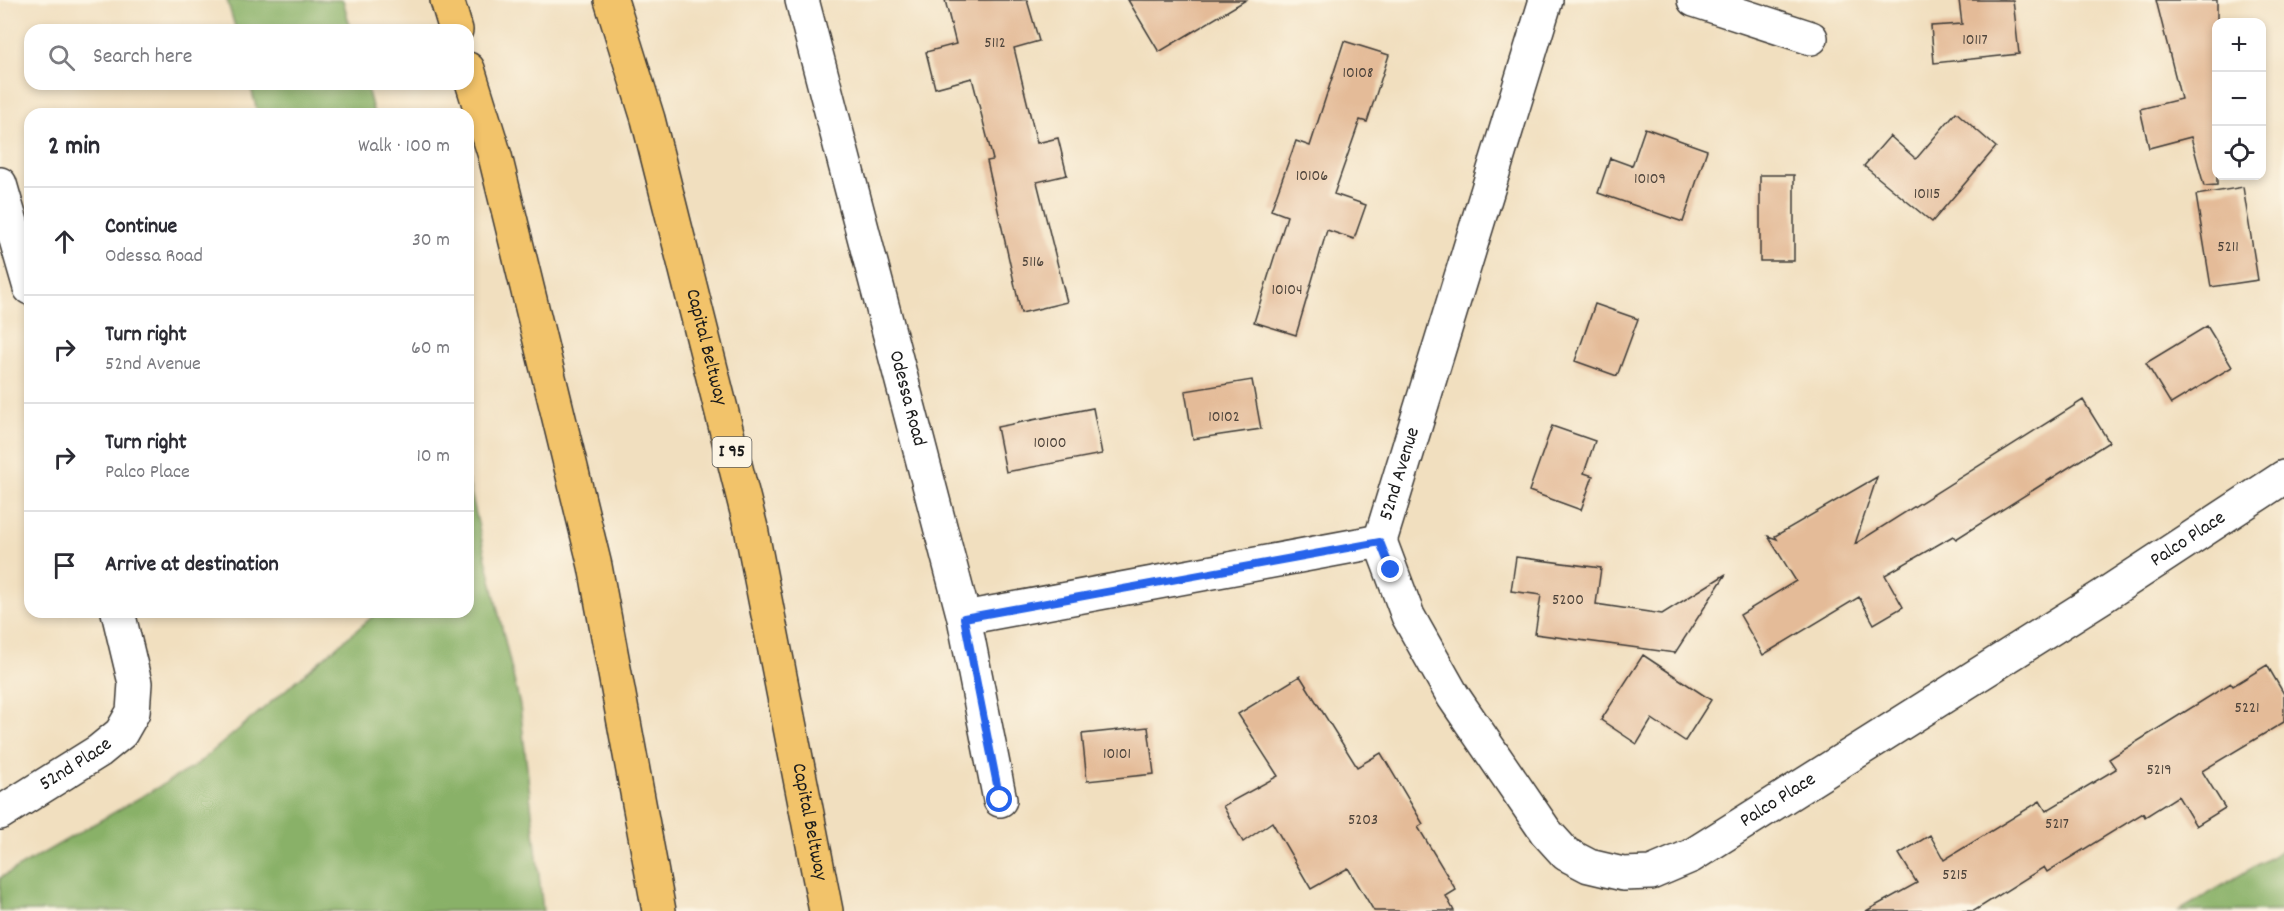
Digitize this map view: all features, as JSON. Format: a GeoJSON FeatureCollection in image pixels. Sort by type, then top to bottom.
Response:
{"type":"FeatureCollection","features":[{"type":"Feature","properties":{"kind":"highway"},"geometry":{"type":"LineString","coordinates":[[447,0],[454,24]]}},
{"type":"Feature","properties":{"kind":"highway","name":"Capital Beltway"},"geometry":{"type":"LineString","coordinates":[[612,0],[648,118],[751,528],[826,911]]}},
{"type":"Feature","properties":{"kind":"highway"},"geometry":{"type":"LineString","coordinates":[[474,88],[495,156],[594,566],[659,911]]}},
{"type":"Feature","properties":{"kind":"street","name":"Odessa Road"},"geometry":{"type":"LineString","coordinates":[[802,0],[964,618],[1000,800]]}},
{"type":"Feature","properties":{"kind":"street","name":"52nd Avenue"},"geometry":{"type":"LineString","coordinates":[[964,618],[1380,542],[1546,0]]}},
{"type":"Feature","properties":{"kind":"street"},"geometry":{"type":"LineString","coordinates":[[1694,0],[1811,38]]}},
{"type":"Feature","properties":{"kind":"street"},"geometry":{"type":"LineString","coordinates":[[0,184],[24,267]]}},
{"type":"Feature","properties":{"kind":"street","name":"Palco Place"},"geometry":{"type":"LineString","coordinates":[[1380,542],[1408,616],[1452,696],[1546,832],[1566,854],[1589,866],[1623,874],[1651,873],[1691,856],[2103,596],[2284,477]]}},
{"type":"Feature","properties":{"kind":"street","name":"52nd Place"},"geometry":{"type":"LineString","coordinates":[[0,813],[99,751],[121,733],[133,712],[135,683],[119,618]]}},
{"type":"Feature","properties":{"kind":"green space"},"geometry":{"type":"Polygon","coordinates":[[[227,0],[343,0],[349,24],[234,24],[227,0]]]}},
{"type":"Feature","properties":{"kind":"green space"},"geometry":{"type":"Polygon","coordinates":[[[252,90],[368,90],[372,108],[256,108],[252,90]]]}},
{"type":"Feature","properties":{"kind":"green space"},"geometry":{"type":"Polygon","coordinates":[[[474,506],[520,706],[543,911],[0,911],[0,878],[195,766],[371,618],[474,618],[474,506]]]}},
{"type":"Feature","properties":{"kind":"green space"},"geometry":{"type":"Polygon","coordinates":[[[2284,849],[2284,911],[2179,911],[2284,849]]]}},
{"type":"Feature","properties":{"kind":"building"},"geometry":{"type":"Polygon","coordinates":[[[945,0],[1027,0],[1039,41],[1014,48],[1037,143],[1058,138],[1067,175],[1037,182],[1067,302],[1021,313],[987,161],[993,160],[972,78],[935,88],[926,52],[956,44],[945,0]]]}},
{"type":"Feature","properties":{"kind":"building"},"geometry":{"type":"Polygon","coordinates":[[[1128,0],[1246,0],[1159,52],[1128,0]]]}},
{"type":"Feature","properties":{"kind":"building"},"geometry":{"type":"Polygon","coordinates":[[[1959,0],[2013,0],[2019,54],[1934,63],[1931,26],[1962,24],[1959,0]]]}},
{"type":"Feature","properties":{"kind":"building"},"geometry":{"type":"Polygon","coordinates":[[[2156,0],[2217,0],[2217,18],[2212,18],[2212,180],[2217,180],[2217,185],[2204,186],[2191,137],[2149,148],[2140,109],[2181,99],[2156,0]]]}},
{"type":"Feature","properties":{"kind":"building"},"geometry":{"type":"Polygon","coordinates":[[[1344,41],[1389,55],[1367,122],[1360,120],[1334,194],[1366,205],[1354,239],[1327,230],[1296,335],[1254,322],[1287,216],[1271,210],[1296,141],[1310,146],[1344,41]]]}},
{"type":"Feature","properties":{"kind":"building"},"geometry":{"type":"Polygon","coordinates":[[[1956,112],[1996,147],[1932,222],[1864,166],[1890,136],[1916,159],[1956,112]]]}},
{"type":"Feature","properties":{"kind":"building"},"geometry":{"type":"Polygon","coordinates":[[[1645,128],[1707,150],[1683,222],[1598,193],[1610,158],[1632,166],[1645,128]]]}},
{"type":"Feature","properties":{"kind":"building"},"geometry":{"type":"Polygon","coordinates":[[[1760,175],[1794,175],[1794,261],[1760,261],[1760,175]]]}},
{"type":"Feature","properties":{"kind":"building"},"geometry":{"type":"Polygon","coordinates":[[[2243,187],[2258,280],[2211,287],[2196,195],[2243,187]]]}},
{"type":"Feature","properties":{"kind":"building"},"geometry":{"type":"Polygon","coordinates":[[[1595,304],[1638,319],[1617,376],[1575,361],[1595,304]]]}},
{"type":"Feature","properties":{"kind":"building"},"geometry":{"type":"Polygon","coordinates":[[[2207,326],[2232,367],[2171,404],[2146,363],[2207,326]]]}},
{"type":"Feature","properties":{"kind":"building"},"geometry":{"type":"Polygon","coordinates":[[[1252,380],[1261,429],[1193,439],[1185,391],[1252,380]]]}},
{"type":"Feature","properties":{"kind":"building"},"geometry":{"type":"Polygon","coordinates":[[[2083,400],[2109,442],[1956,539],[1953,536],[1885,575],[1903,607],[1874,624],[1859,597],[1763,655],[1740,615],[1796,581],[1768,536],[1777,539],[1775,536],[1877,477],[1855,544],[2083,400]]]}},
{"type":"Feature","properties":{"kind":"building"},"geometry":{"type":"Polygon","coordinates":[[[1093,408],[1102,454],[1006,472],[997,427],[1093,408]]]}},
{"type":"Feature","properties":{"kind":"building"},"geometry":{"type":"Polygon","coordinates":[[[1552,426],[1595,441],[1584,473],[1593,476],[1581,510],[1529,491],[1552,426]]]}},
{"type":"Feature","properties":{"kind":"building"},"geometry":{"type":"Polygon","coordinates":[[[1516,557],[1601,568],[1596,604],[1662,614],[1726,574],[1675,653],[1535,634],[1541,595],[1511,591],[1516,557]]]}},
{"type":"Feature","properties":{"kind":"building"},"geometry":{"type":"Polygon","coordinates":[[[1643,655],[1711,700],[1685,741],[1652,719],[1637,744],[1601,720],[1643,655]]]}},
{"type":"Feature","properties":{"kind":"building"},"geometry":{"type":"Polygon","coordinates":[[[2267,665],[2284,694],[2284,722],[2202,771],[2225,808],[2196,826],[2178,796],[2145,817],[2143,813],[2047,872],[2044,867],[1974,911],[1866,911],[1917,883],[1899,854],[1930,835],[1944,860],[2040,801],[2046,811],[2116,769],[2109,759],[2231,683],[2233,686],[2267,665]]]}},
{"type":"Feature","properties":{"kind":"building"},"geometry":{"type":"Polygon","coordinates":[[[1300,676],[1357,767],[1381,753],[1423,824],[1418,827],[1456,890],[1446,896],[1454,911],[1374,911],[1348,868],[1311,889],[1272,822],[1243,842],[1223,806],[1278,776],[1238,714],[1300,676]]]}},
{"type":"Feature","properties":{"kind":"building"},"geometry":{"type":"Polygon","coordinates":[[[1148,727],[1154,774],[1087,781],[1082,734],[1148,727]]]}},
{"type":"Feature","properties":{"kind":"route"},"geometry":{"type":"LineString","coordinates":[[1000,800],[964,618],[1380,542],[1391,570]]}}]}
